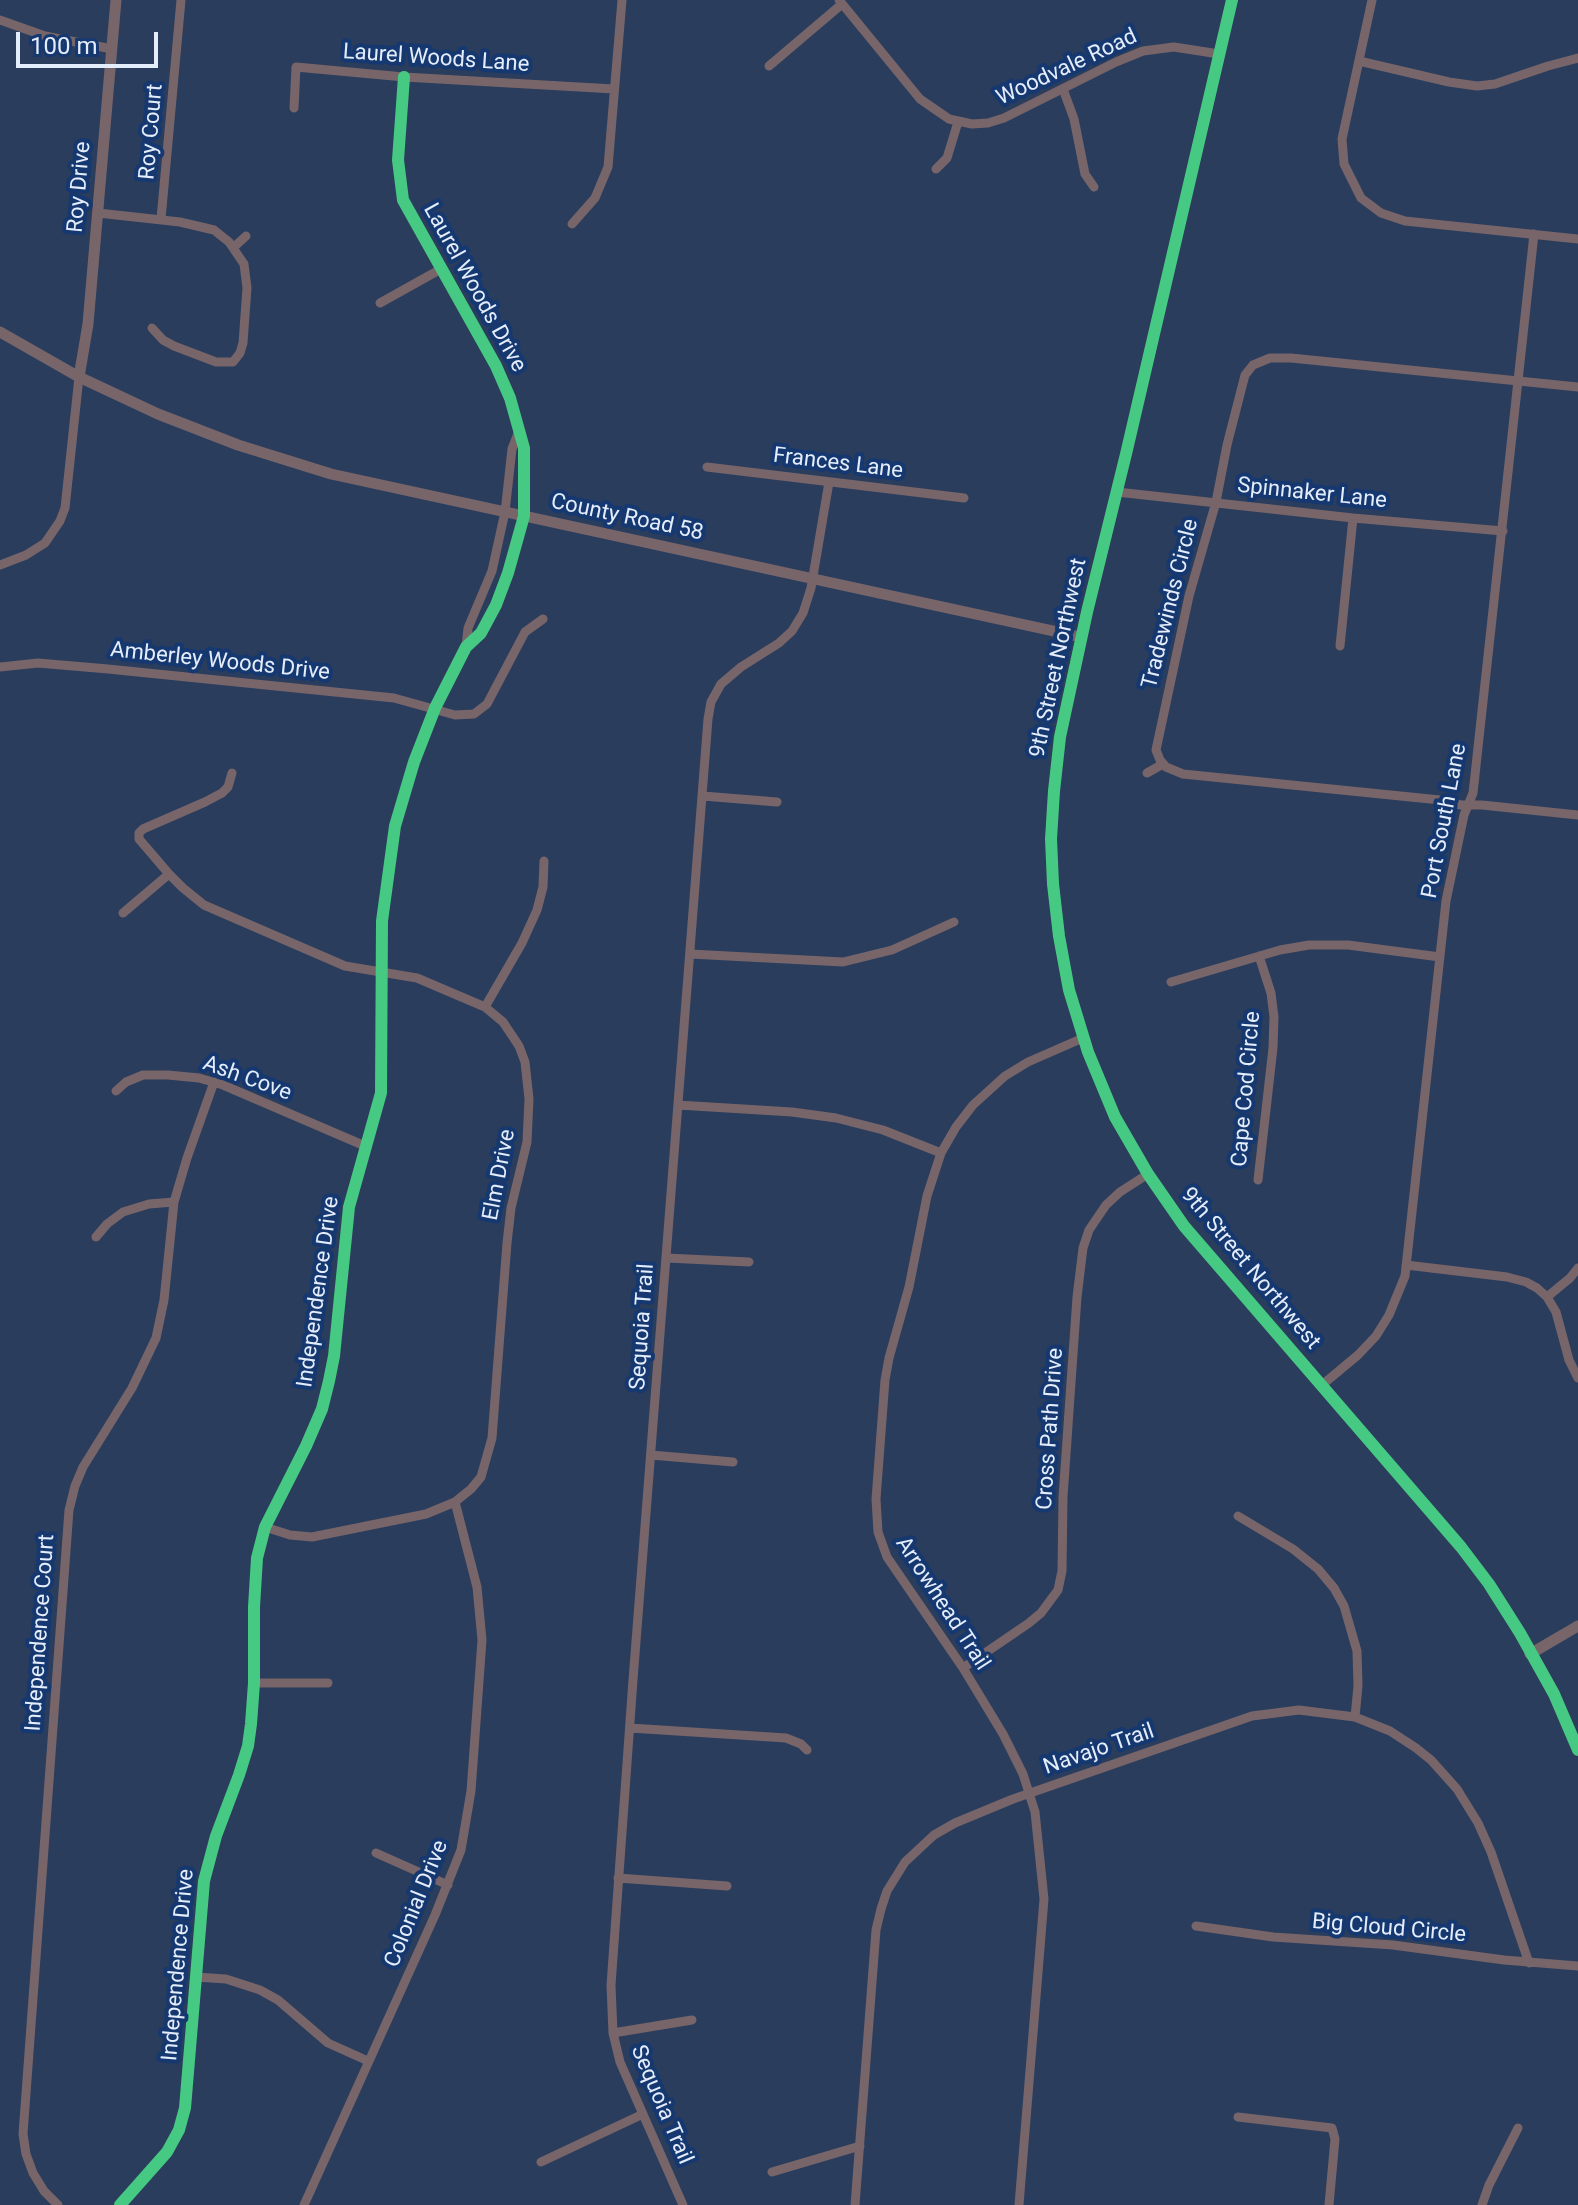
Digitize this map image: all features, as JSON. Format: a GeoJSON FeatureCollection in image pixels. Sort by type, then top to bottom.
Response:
{"type":"FeatureCollection","features":[{"type":"Feature","properties":{"kind":"street","name":"Roy Drive"},"geometry":{"type":"LineString","coordinates":[[79,377],[88,324],[116,0]]}},
{"type":"Feature","properties":{"kind":"street","name":"Roy Court"},"geometry":{"type":"LineString","coordinates":[[161,219],[181,0]]}},
{"type":"Feature","properties":{"kind":"street"},"geometry":{"type":"LineString","coordinates":[[572,224],[595,198],[608,167],[622,0]]}},
{"type":"Feature","properties":{"kind":"street","name":"9th Street Northwest"},"geometry":{"type":"LineString","coordinates":[[1232,0],[1060,737],[1051,839],[1059,936],[1069,990],[1102,1088],[1148,1174],[1184,1226],[1461,1547],[1505,1608],[1554,1694],[1578,1750]]}},
{"type":"Feature","properties":{"kind":"street"},"geometry":{"type":"LineString","coordinates":[[1372,0],[1342,148],[1347,172],[1361,198],[1381,213],[1405,221],[1578,239]]}},
{"type":"Feature","properties":{"kind":"street"},"geometry":{"type":"LineString","coordinates":[[769,66],[841,2],[920,99],[958,122],[947,158],[936,169]]}},
{"type":"Feature","properties":{"kind":"street"},"geometry":{"type":"LineString","coordinates":[[0,20],[45,36],[112,49]]}},
{"type":"Feature","properties":{"kind":"street","name":"Woodvale Road"},"geometry":{"type":"LineString","coordinates":[[958,122],[996,121],[1116,62],[1155,48],[1185,48],[1219,54]]}},
{"type":"Feature","properties":{"kind":"street"},"geometry":{"type":"LineString","coordinates":[[1359,61],[1477,86],[1495,84],[1578,58]]}},
{"type":"Feature","properties":{"kind":"street","name":"Laurel Woods Lane"},"geometry":{"type":"LineString","coordinates":[[294,108],[296,67],[404,77],[614,89]]}},
{"type":"Feature","properties":{"kind":"street","name":"Laurel Woods Drive"},"geometry":{"type":"LineString","coordinates":[[404,77],[398,160],[400,188],[407,208],[496,366],[510,398],[524,448],[524,516]]}},
{"type":"Feature","properties":{"kind":"street"},"geometry":{"type":"LineString","coordinates":[[1063,89],[1074,119],[1085,174],[1094,187]]}},
{"type":"Feature","properties":{"kind":"street"},"geometry":{"type":"LineString","coordinates":[[98,213],[161,219],[214,230],[234,247],[244,264],[247,288],[243,343],[236,360],[229,364],[216,362],[168,343],[152,328]]}},
{"type":"Feature","properties":{"kind":"street","name":"Port South Lane"},"geometry":{"type":"LineString","coordinates":[[1322,1385],[1376,1336],[1395,1303],[1405,1276],[1446,901],[1455,855],[1473,793],[1534,234]]}},
{"type":"Feature","properties":{"kind":"street"},"geometry":{"type":"LineString","coordinates":[[234,247],[246,236]]}},
{"type":"Feature","properties":{"kind":"street"},"geometry":{"type":"LineString","coordinates":[[380,303],[441,269]]}},
{"type":"Feature","properties":{"kind":"street","name":"County Road 58"},"geometry":{"type":"LineString","coordinates":[[0,332],[79,377],[191,427],[343,477],[1081,637]]}},
{"type":"Feature","properties":{"kind":"street","name":"Tradewinds Circle"},"geometry":{"type":"LineString","coordinates":[[1163,764],[1157,754],[1157,740],[1189,596],[1216,502],[1245,375],[1253,365],[1270,358],[1291,358],[1578,387]]}},
{"type":"Feature","properties":{"kind":"street"},"geometry":{"type":"LineString","coordinates":[[0,565],[26,555],[45,543],[60,521],[65,508],[79,377]]}},
{"type":"Feature","properties":{"kind":"street"},"geometry":{"type":"LineString","coordinates":[[505,512],[512,449],[519,431]]}},
{"type":"Feature","properties":{"kind":"street","name":"Frances Lane"},"geometry":{"type":"LineString","coordinates":[[707,467],[964,498]]}},
{"type":"Feature","properties":{"kind":"street","name":"Sequoia Trail"},"geometry":{"type":"LineString","coordinates":[[683,2205],[620,2062],[613,2033],[611,1985],[708,719],[715,694],[729,675],[779,643],[792,631],[803,613],[813,578],[829,482]]}},
{"type":"Feature","properties":{"kind":"street","name":"Spinnaker Lane"},"geometry":{"type":"LineString","coordinates":[[1117,492],[1503,531]]}},
{"type":"Feature","properties":{"kind":"street","name":"Independence Drive"},"geometry":{"type":"LineString","coordinates":[[466,647],[468,628],[492,571],[505,512]]}},
{"type":"Feature","properties":{"kind":"street","name":"Independence Drive"},"geometry":{"type":"LineString","coordinates":[[120,2205],[167,2152],[182,2119],[188,2081],[204,1881],[216,1836],[248,1746],[254,1683],[257,1558],[265,1527],[322,1409],[334,1356],[349,1207],[381,1093],[383,909],[395,826],[414,762],[435,708],[466,647],[481,633],[496,605],[524,516]]}},
{"type":"Feature","properties":{"kind":"street"},"geometry":{"type":"LineString","coordinates":[[1340,646],[1353,518]]}},
{"type":"Feature","properties":{"kind":"street","name":"Amberley Woods Drive"},"geometry":{"type":"LineString","coordinates":[[0,667],[22,663],[58,664],[394,698],[455,715],[474,714],[487,704],[525,632],[543,619]]}},
{"type":"Feature","properties":{"kind":"street"},"geometry":{"type":"LineString","coordinates":[[1147,773],[1163,764],[1183,774],[1578,815]]}},
{"type":"Feature","properties":{"kind":"street","name":"Elm Drive"},"geometry":{"type":"LineString","coordinates":[[232,773],[228,787],[222,793],[139,833],[139,839],[169,874],[194,898],[212,908],[345,966],[427,981],[485,1007],[503,1022],[523,1055],[529,1099],[529,1128],[511,1208],[490,1447],[481,1477],[455,1502],[426,1514],[312,1537],[290,1535],[265,1527]]}},
{"type":"Feature","properties":{"kind":"street"},"geometry":{"type":"LineString","coordinates":[[703,796],[777,802]]}},
{"type":"Feature","properties":{"kind":"street"},"geometry":{"type":"LineString","coordinates":[[485,1007],[537,910],[543,887],[544,861]]}},
{"type":"Feature","properties":{"kind":"street"},"geometry":{"type":"LineString","coordinates":[[123,913],[169,874]]}},
{"type":"Feature","properties":{"kind":"street"},"geometry":{"type":"LineString","coordinates":[[690,954],[843,962],[892,950],[954,922]]}},
{"type":"Feature","properties":{"kind":"street"},"geometry":{"type":"LineString","coordinates":[[1171,982],[1259,956],[1322,944],[1440,957]]}},
{"type":"Feature","properties":{"kind":"street","name":"Cape Cod Circle"},"geometry":{"type":"LineString","coordinates":[[1258,1180],[1274,1017],[1271,993],[1259,956]]}},
{"type":"Feature","properties":{"kind":"street","name":"Arrowhead Trail"},"geometry":{"type":"LineString","coordinates":[[1019,2205],[1044,1899],[1035,1812],[1015,1756],[963,1668],[887,1557],[880,1540],[876,1514],[885,1380],[909,1287],[927,1196],[941,1153],[973,1105],[1005,1076],[1040,1055],[1083,1038]]}},
{"type":"Feature","properties":{"kind":"street","name":"Ash Cove"},"geometry":{"type":"LineString","coordinates":[[116,1091],[135,1077],[150,1075],[186,1076],[214,1082],[365,1146]]}},
{"type":"Feature","properties":{"kind":"street","name":"Independence Court"},"geometry":{"type":"LineString","coordinates":[[58,2205],[44,2191],[33,2173],[26,2154],[23,2124],[67,1526],[71,1498],[83,1467],[132,1388],[156,1338],[164,1300],[174,1202],[214,1082]]}},
{"type":"Feature","properties":{"kind":"street"},"geometry":{"type":"LineString","coordinates":[[678,1105],[836,1118],[883,1130],[941,1153]]}},
{"type":"Feature","properties":{"kind":"street","name":"Cross Path Drive"},"geometry":{"type":"LineString","coordinates":[[963,1668],[1029,1623],[1041,1613],[1058,1590],[1062,1571],[1063,1497],[1083,1248],[1089,1230],[1106,1205],[1148,1174]]}},
{"type":"Feature","properties":{"kind":"street"},"geometry":{"type":"LineString","coordinates":[[96,1237],[123,1212],[149,1204],[174,1202]]}},
{"type":"Feature","properties":{"kind":"street"},"geometry":{"type":"LineString","coordinates":[[667,1258],[749,1262]]}},
{"type":"Feature","properties":{"kind":"street"},"geometry":{"type":"LineString","coordinates":[[1406,1265],[1520,1280],[1537,1288],[1547,1297],[1561,1326],[1569,1360],[1578,1378]]}},
{"type":"Feature","properties":{"kind":"street"},"geometry":{"type":"LineString","coordinates":[[1547,1297],[1578,1268]]}},
{"type":"Feature","properties":{"kind":"street"},"geometry":{"type":"LineString","coordinates":[[651,1455],[733,1462]]}},
{"type":"Feature","properties":{"kind":"street","name":"Colonial Drive"},"geometry":{"type":"LineString","coordinates":[[304,2205],[461,1850],[472,1775],[482,1640],[477,1587],[455,1502]]}},
{"type":"Feature","properties":{"kind":"street"},"geometry":{"type":"LineString","coordinates":[[1238,1516],[1293,1549],[1318,1569],[1334,1588],[1344,1606],[1357,1651],[1355,1717]]}},
{"type":"Feature","properties":{"kind":"street"},"geometry":{"type":"LineString","coordinates":[[1530,1654],[1578,1626]]}},
{"type":"Feature","properties":{"kind":"street"},"geometry":{"type":"LineString","coordinates":[[254,1683],[328,1683]]}},
{"type":"Feature","properties":{"kind":"street","name":"Navajo Trail"},"geometry":{"type":"LineString","coordinates":[[855,2205],[876,1930],[892,1882],[905,1862],[934,1835],[955,1823],[1029,1793],[1252,1716],[1299,1710],[1355,1717],[1390,1731],[1416,1748],[1457,1789],[1491,1852],[1529,1963]]}},
{"type":"Feature","properties":{"kind":"street"},"geometry":{"type":"LineString","coordinates":[[630,1728],[786,1738],[807,1750]]}},
{"type":"Feature","properties":{"kind":"street"},"geometry":{"type":"LineString","coordinates":[[376,1853],[448,1885]]}},
{"type":"Feature","properties":{"kind":"street"},"geometry":{"type":"LineString","coordinates":[[618,1878],[727,1886]]}},
{"type":"Feature","properties":{"kind":"street","name":"Big Cloud Circle"},"geometry":{"type":"LineString","coordinates":[[1196,1926],[1273,1937],[1393,1945],[1529,1963],[1578,1966]]}},
{"type":"Feature","properties":{"kind":"street"},"geometry":{"type":"LineString","coordinates":[[196,1977],[226,1979],[260,1990],[278,2000],[328,2043],[368,2061]]}},
{"type":"Feature","properties":{"kind":"street"},"geometry":{"type":"LineString","coordinates":[[613,2033],[692,2020]]}},
{"type":"Feature","properties":{"kind":"street"},"geometry":{"type":"LineString","coordinates":[[541,2162],[643,2114]]}},
{"type":"Feature","properties":{"kind":"street"},"geometry":{"type":"LineString","coordinates":[[1238,2117],[1332,2128],[1335,2139],[1329,2205]]}},
{"type":"Feature","properties":{"kind":"street"},"geometry":{"type":"LineString","coordinates":[[1482,2205],[1518,2128]]}},
{"type":"Feature","properties":{"kind":"street"},"geometry":{"type":"LineString","coordinates":[[772,2172],[860,2146]]}},
{"type":"Feature","properties":{"kind":"cycle path"},"geometry":{"type":"LineString","coordinates":[[1232,0],[1060,737],[1051,839],[1059,936],[1069,990],[1088,1052],[1115,1117],[1148,1174],[1184,1226],[1461,1547],[1489,1584],[1554,1694],[1578,1750]]}},
{"type":"Feature","properties":{"kind":"cycle path"},"geometry":{"type":"LineString","coordinates":[[120,2205],[167,2152],[179,2130],[185,2108],[204,1881],[216,1836],[248,1746],[251,1724],[257,1558],[265,1527],[322,1409],[334,1356],[349,1207],[381,1093],[382,921],[395,826],[414,762],[435,708],[466,647],[481,633],[496,605],[524,516],[524,448],[510,398],[496,366],[403,200],[398,160],[404,77]]}}]}
